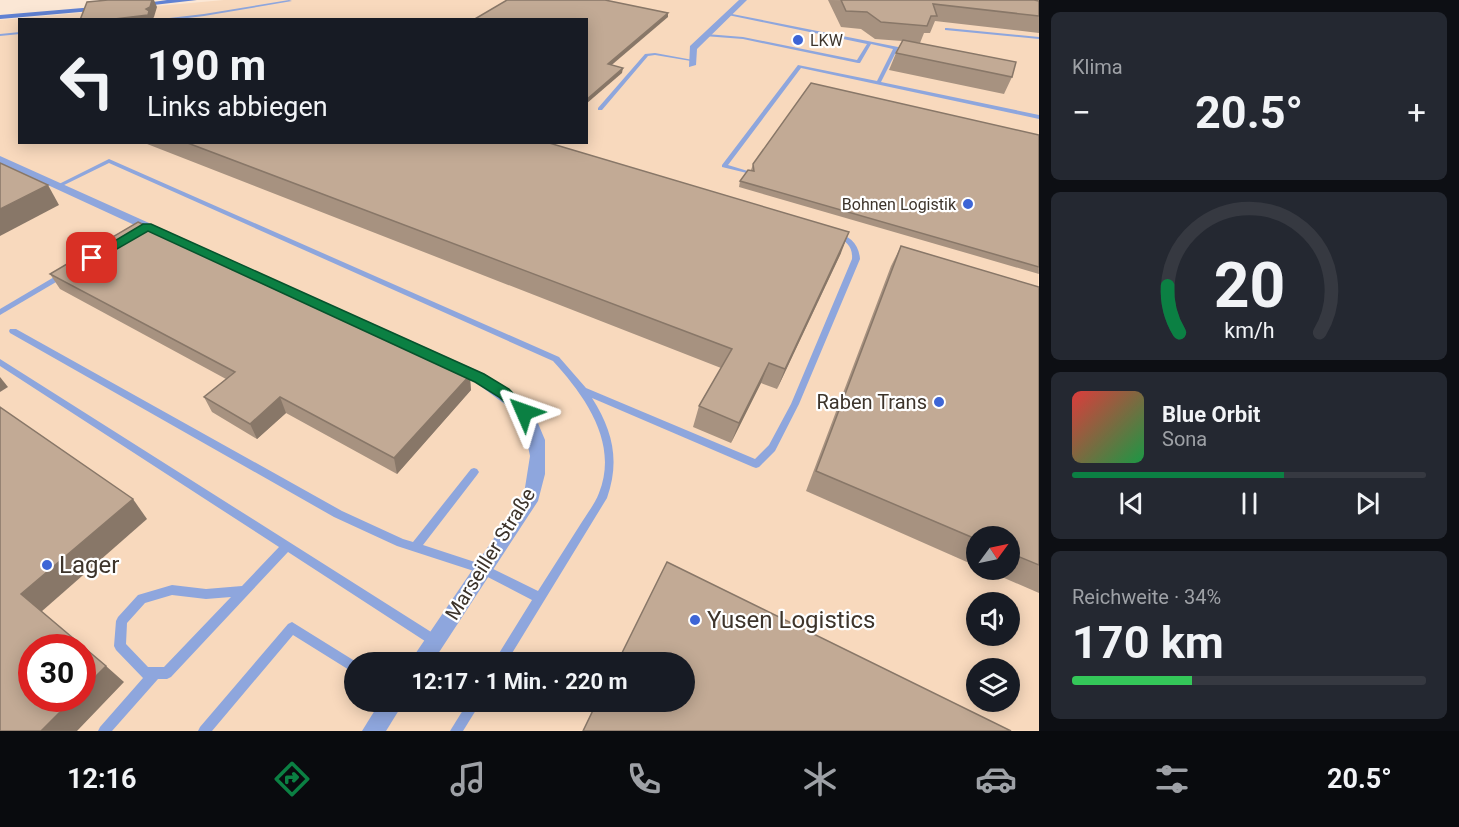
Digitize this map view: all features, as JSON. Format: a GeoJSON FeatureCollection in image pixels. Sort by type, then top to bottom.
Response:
{"type":"FeatureCollection","features":[{"type":"Feature","properties":{"kind":"street"},"geometry":{"type":"LineString","coordinates":[[130,4],[141,0]]}},
{"type":"Feature","properties":{"kind":"street"},"geometry":{"type":"LineString","coordinates":[[130,4],[193,0]]}},
{"type":"Feature","properties":{"kind":"street"},"geometry":{"type":"LineString","coordinates":[[692,62],[693,48],[743,0]]}},
{"type":"Feature","properties":{"kind":"street"},"geometry":{"type":"LineString","coordinates":[[0,17],[111,6]]}},
{"type":"Feature","properties":{"kind":"street","name":"Marseiller Straße"},"geometry":{"type":"LineString","coordinates":[[0,159],[142,229],[480,378],[504,393],[524,412],[535,430],[539,470],[532,496],[428,652]]}},
{"type":"Feature","properties":{"kind":"street"},"geometry":{"type":"LineString","coordinates":[[373,731],[386,712]]}},
{"type":"Feature","properties":{"kind":"lane"},"geometry":{"type":"LineString","coordinates":[[174,18],[290,1]]}},
{"type":"Feature","properties":{"kind":"lane"},"geometry":{"type":"LineString","coordinates":[[82,18],[86,8]]}},
{"type":"Feature","properties":{"kind":"lane"},"geometry":{"type":"LineString","coordinates":[[728,15],[896,48],[878,82]]}},
{"type":"Feature","properties":{"kind":"lane"},"geometry":{"type":"LineString","coordinates":[[947,29],[1039,38]]}},
{"type":"Feature","properties":{"kind":"lane"},"geometry":{"type":"LineString","coordinates":[[0,35],[18,33]]}},
{"type":"Feature","properties":{"kind":"lane"},"geometry":{"type":"LineString","coordinates":[[706,35],[743,38],[858,62],[870,43]]}},
{"type":"Feature","properties":{"kind":"lane"},"geometry":{"type":"LineString","coordinates":[[600,109],[647,55],[655,54],[692,62]]}},
{"type":"Feature","properties":{"kind":"lane"},"geometry":{"type":"LineString","coordinates":[[748,173],[724,166],[800,66],[1039,117]]}},
{"type":"Feature","properties":{"kind":"lane"},"geometry":{"type":"LineString","coordinates":[[58,186],[109,161],[556,359],[583,391],[607,438],[609,471],[602,498],[506,652]]}},
{"type":"Feature","properties":{"kind":"lane"},"geometry":{"type":"LineString","coordinates":[[583,391],[756,464],[772,448],[795,404],[856,259],[857,249],[850,240],[824,231]]}},
{"type":"Feature","properties":{"kind":"lane"},"geometry":{"type":"LineString","coordinates":[[0,312],[69,272]]}},
{"type":"Feature","properties":{"kind":"lane"},"geometry":{"type":"LineString","coordinates":[[13,331],[338,514],[416,547],[483,569],[540,598]]}},
{"type":"Feature","properties":{"kind":"lane"},"geometry":{"type":"LineString","coordinates":[[0,362],[435,641]]}},
{"type":"Feature","properties":{"kind":"lane"},"geometry":{"type":"LineString","coordinates":[[416,547],[474,472]]}},
{"type":"Feature","properties":{"kind":"lane"},"geometry":{"type":"LineString","coordinates":[[245,591],[206,594],[172,590],[142,599],[122,621],[120,646],[145,673],[167,673],[245,591],[287,546]]}},
{"type":"Feature","properties":{"kind":"lane"},"geometry":{"type":"LineString","coordinates":[[204,731],[292,628],[344,662]]}},
{"type":"Feature","properties":{"kind":"lane"},"geometry":{"type":"LineString","coordinates":[[104,731],[155,673]]}},
{"type":"Feature","properties":{"kind":"lane"},"geometry":{"type":"LineString","coordinates":[[456,731],[468,712]]}},
{"type":"Feature","properties":{"kind":"shaded area"},"geometry":{"type":"Polygon","coordinates":[[[224,0],[1039,0],[1039,731],[0,731],[0,20],[18,18],[18,144],[588,144],[588,18],[22,18],[224,0]]]}},
{"type":"Feature","properties":{"kind":"building"},"geometry":{"type":"Polygon","coordinates":[[[152,0],[150,7],[146,9],[149,11],[148,15],[123,18],[81,18],[87,2],[152,0]]]}},
{"type":"Feature","properties":{"kind":"building"},"geometry":{"type":"Polygon","coordinates":[[[507,0],[605,0],[668,13],[608,64],[623,68],[588,98],[588,18],[476,18],[507,0]]]}},
{"type":"Feature","properties":{"kind":"building"},"geometry":{"type":"Polygon","coordinates":[[[841,0],[1034,0],[1039,1],[1039,16],[933,4],[937,16],[931,16],[927,26],[881,22],[867,12],[846,11],[841,0]]]}},
{"type":"Feature","properties":{"kind":"building"},"geometry":{"type":"Polygon","coordinates":[[[903,40],[1016,62],[1012,77],[896,53],[903,40]]]}},
{"type":"Feature","properties":{"kind":"building","name":"Bohnen Logistik"},"geometry":{"type":"Polygon","coordinates":[[[811,83],[1039,135],[1039,267],[740,181],[748,170],[754,171],[753,164],[811,83]]]}},
{"type":"Feature","properties":{"kind":"building"},"geometry":{"type":"Polygon","coordinates":[[[190,144],[553,144],[849,232],[785,369],[769,363],[739,423],[699,406],[732,349],[190,144]]]}},
{"type":"Feature","properties":{"kind":"building"},"geometry":{"type":"Polygon","coordinates":[[[0,163],[48,185],[0,209],[0,163]]]}},
{"type":"Feature","properties":{"kind":"building"},"geometry":{"type":"Polygon","coordinates":[[[138,222],[470,375],[394,458],[280,397],[250,424],[204,397],[235,372],[50,274],[138,222]]]}},
{"type":"Feature","properties":{"kind":"building","name":"Raben Trans"},"geometry":{"type":"Polygon","coordinates":[[[901,246],[1039,287],[1039,565],[1020,557],[1020,526],[966,526],[966,535],[816,471],[901,246]]]}},
{"type":"Feature","properties":{"kind":"building","name":"Lager"},"geometry":{"type":"Polygon","coordinates":[[[0,407],[133,499],[21,594],[68,634],[18,634],[18,712],[60,712],[41,731],[0,731],[0,407]]]}},
{"type":"Feature","properties":{"kind":"building","name":"Yusen Logistics"},"geometry":{"type":"Polygon","coordinates":[[[667,562],[966,709],[966,712],[972,712],[1011,731],[583,731],[592,712],[695,712],[695,652],[622,652],[667,562]]]}},
{"type":"Feature","properties":{"kind":"building","name":"Lager"},"geometry":{"type":"Polygon","coordinates":[[[96,658],[106,666],[96,676],[96,658]]]}},
{"type":"Feature","properties":{"kind":"place","name":"LKW"},"geometry":{"type":"Point","coordinates":[798,40]}},
{"type":"Feature","properties":{"kind":"place","name":"Bohnen Logistik"},"geometry":{"type":"Point","coordinates":[968,204]}},
{"type":"Feature","properties":{"kind":"place","name":"Raben Trans"},"geometry":{"type":"Point","coordinates":[939,402]}},
{"type":"Feature","properties":{"kind":"place","name":"Lager"},"geometry":{"type":"Point","coordinates":[47,565]}},
{"type":"Feature","properties":{"kind":"place","name":"Yusen Logistics"},"geometry":{"type":"Point","coordinates":[695,620]}},
{"type":"Feature","properties":{"kind":"route"},"geometry":{"type":"LineString","coordinates":[[92,258],[147,226],[480,378],[504,393],[524,412]]}}]}
